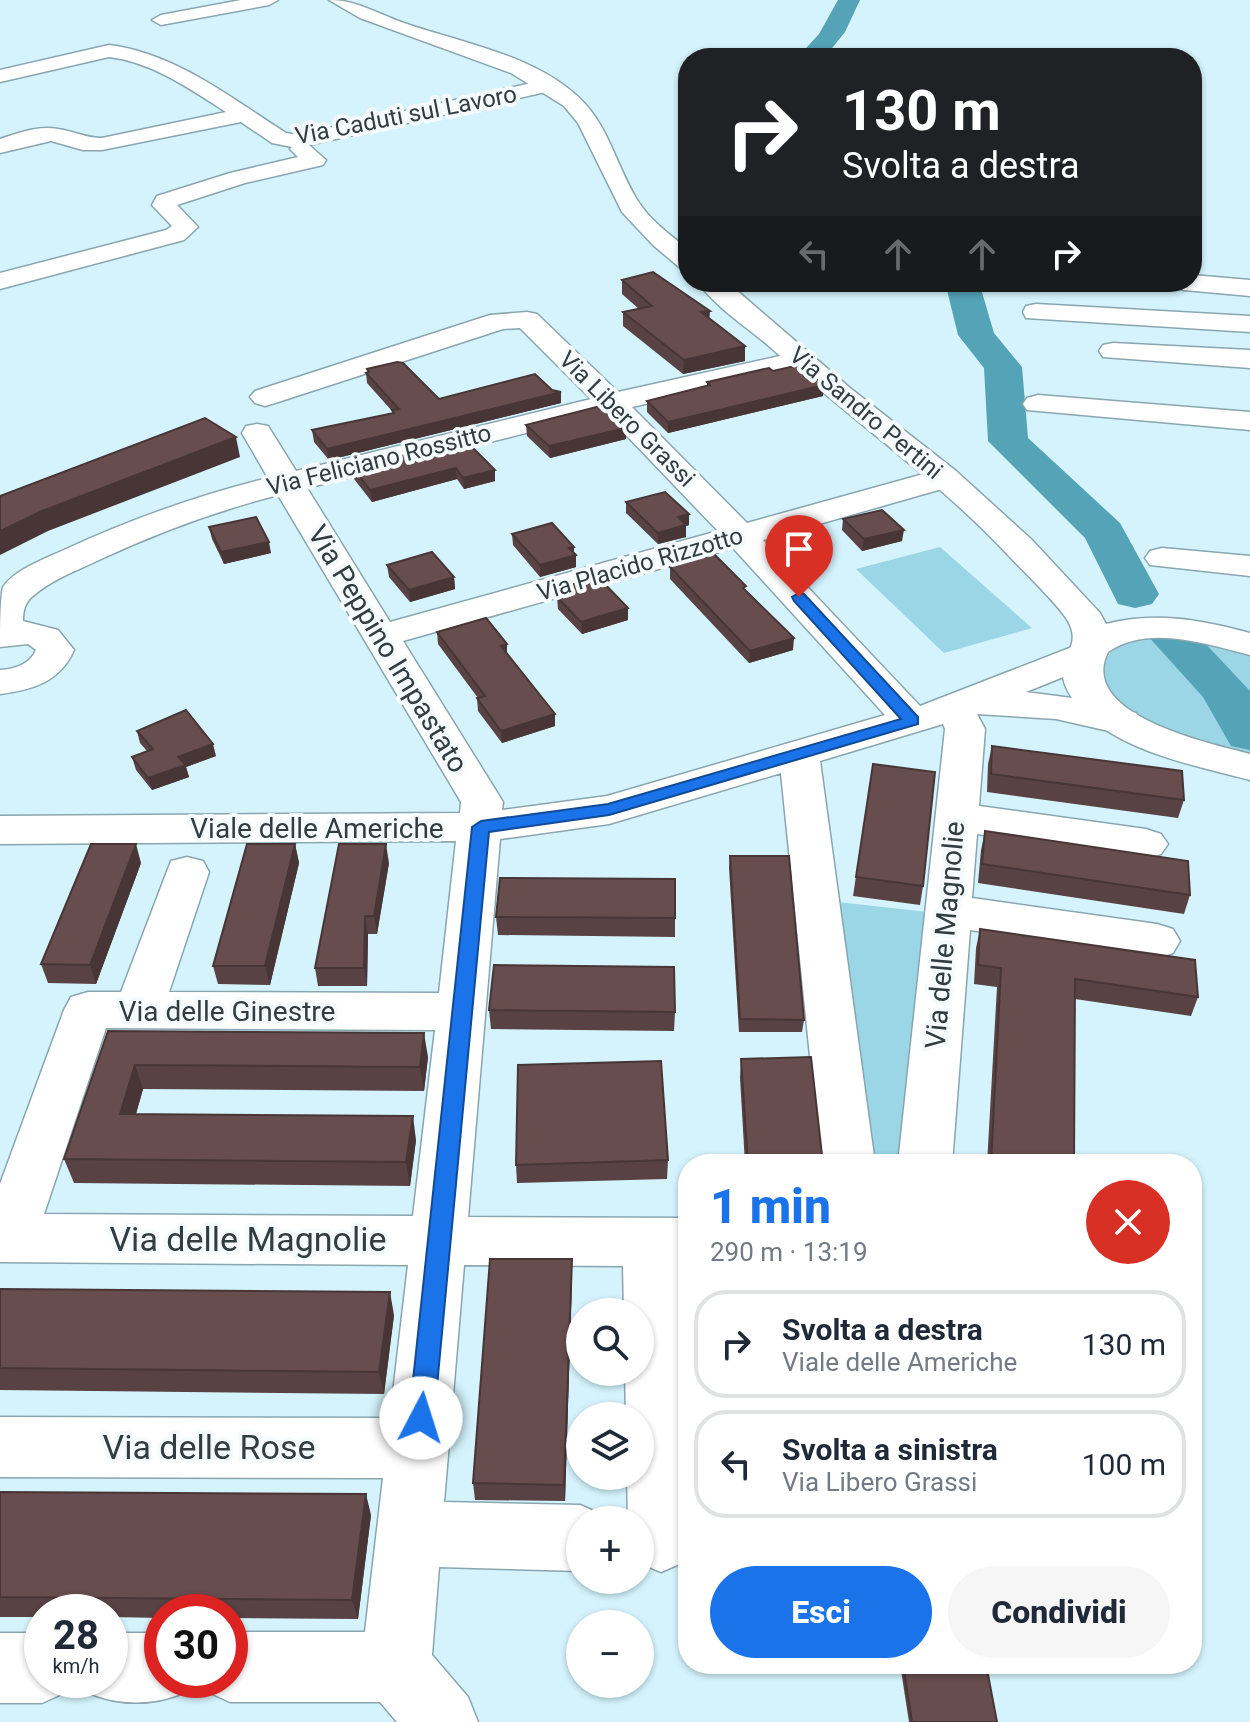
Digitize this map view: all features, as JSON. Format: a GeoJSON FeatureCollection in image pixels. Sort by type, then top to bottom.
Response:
{"type":"FeatureCollection","features":[{"type":"Feature","properties":{"kind":"street"},"geometry":{"type":"LineString","coordinates":[[161,20],[269,0]]}},
{"type":"Feature","properties":{"kind":"street"},"geometry":{"type":"LineString","coordinates":[[338,0],[361,14],[514,68],[550,85],[583,114],[624,199],[645,225],[678,253]]}},
{"type":"Feature","properties":{"kind":"street","name":"Via Caduti sul Lavoro"},"geometry":{"type":"LineString","coordinates":[[0,76],[109,51],[128,52],[163,67],[280,138],[297,141],[550,85]]}},
{"type":"Feature","properties":{"kind":"street"},"geometry":{"type":"LineString","coordinates":[[0,146],[46,134],[61,135],[82,145],[120,141],[243,115]]}},
{"type":"Feature","properties":{"kind":"street"},"geometry":{"type":"LineString","coordinates":[[120,141],[143,158]]}},
{"type":"Feature","properties":{"kind":"street"},"geometry":{"type":"LineString","coordinates":[[0,281],[175,235],[186,227],[164,205],[165,201],[315,160],[300,149],[297,141]]}},
{"type":"Feature","properties":{"kind":"street"},"geometry":{"type":"LineString","coordinates":[[166,175],[188,193]]}},
{"type":"Feature","properties":{"kind":"street"},"geometry":{"type":"LineString","coordinates":[[1202,284],[1250,288]]}},
{"type":"Feature","properties":{"kind":"street","name":"Via Sandro Pertini"},"geometry":{"type":"LineString","coordinates":[[723,292],[945,478],[1019,546]]}},
{"type":"Feature","properties":{"kind":"street"},"geometry":{"type":"LineString","coordinates":[[1036,312],[1250,324]]}},
{"type":"Feature","properties":{"kind":"street","name":"Via Libero Grassi"},"geometry":{"type":"LineString","coordinates":[[265,397],[513,319],[527,320],[613,402],[742,535],[933,714]]}},
{"type":"Feature","properties":{"kind":"street"},"geometry":{"type":"LineString","coordinates":[[1113,351],[1250,359]]}},
{"type":"Feature","properties":{"kind":"street","name":"Via Feliciano Rossitto"},"geometry":{"type":"LineString","coordinates":[[2,635],[5,609],[20,588],[55,567],[134,531],[191,510],[287,481],[802,360]]}},
{"type":"Feature","properties":{"kind":"street"},"geometry":{"type":"LineString","coordinates":[[1038,404],[1250,421]]}},
{"type":"Feature","properties":{"kind":"street","name":"Via Peppino Impastato"},"geometry":{"type":"LineString","coordinates":[[257,433],[482,802],[410,1534],[427,1707]]}},
{"type":"Feature","properties":{"kind":"street","name":"Via Placido Rizzotto"},"geometry":{"type":"LineString","coordinates":[[381,636],[945,478]]}},
{"type":"Feature","properties":{"kind":"street"},"geometry":{"type":"LineString","coordinates":[[1019,546],[1122,603],[1238,640]]}},
{"type":"Feature","properties":{"kind":"street"},"geometry":{"type":"LineString","coordinates":[[1019,546],[1087,621],[1089,651],[1081,670],[1086,688],[1096,702],[1122,722]]}},
{"type":"Feature","properties":{"kind":"street"},"geometry":{"type":"LineString","coordinates":[[1162,558],[1250,566]]}},
{"type":"Feature","properties":{"kind":"street"},"geometry":{"type":"LineString","coordinates":[[933,714],[1089,651],[1121,631],[1142,627],[1186,630],[1238,640]]}},
{"type":"Feature","properties":{"kind":"street"},"geometry":{"type":"LineString","coordinates":[[0,682],[33,674],[52,658],[55,650],[52,642],[44,636],[33,633],[2,635]]}},
{"type":"Feature","properties":{"kind":"street"},"geometry":{"type":"LineString","coordinates":[[933,714],[1024,702],[1055,705],[1122,722],[1218,759],[1250,767]]}},
{"type":"Feature","properties":{"kind":"street","name":"Viale delle Americhe"},"geometry":{"type":"LineString","coordinates":[[0,830],[481,827],[609,810],[933,714]]}},
{"type":"Feature","properties":{"kind":"street","name":"Via delle Magnolie"},"geometry":{"type":"LineString","coordinates":[[926,1154],[965,729],[933,714]]}},
{"type":"Feature","properties":{"kind":"street"},"geometry":{"type":"LineString","coordinates":[[799,755],[847,1154]]}},
{"type":"Feature","properties":{"kind":"street"},"geometry":{"type":"LineString","coordinates":[[956,817],[1146,844]]}},
{"type":"Feature","properties":{"kind":"street"},"geometry":{"type":"LineString","coordinates":[[139,1010],[187,872]]}},
{"type":"Feature","properties":{"kind":"street"},"geometry":{"type":"LineString","coordinates":[[947,911],[1157,941]]}},
{"type":"Feature","properties":{"kind":"street","name":"Via delle Ginestre"},"geometry":{"type":"LineString","coordinates":[[4,1238],[88,1010],[462,1012]]}},
{"type":"Feature","properties":{"kind":"street","name":"Via delle Magnolie"},"geometry":{"type":"LineString","coordinates":[[4,1238],[670,1242]]}},
{"type":"Feature","properties":{"kind":"street"},"geometry":{"type":"LineString","coordinates":[[663,1539],[670,1242]]}},
{"type":"Feature","properties":{"kind":"street","name":"Via delle Rose"},"geometry":{"type":"LineString","coordinates":[[0,1447],[418,1448]]}},
{"type":"Feature","properties":{"kind":"street"},"geometry":{"type":"LineString","coordinates":[[410,1534],[566,1538]]}},
{"type":"Feature","properties":{"kind":"street"},"geometry":{"type":"LineString","coordinates":[[0,1668],[24,1668]]}},
{"type":"Feature","properties":{"kind":"street"},"geometry":{"type":"LineString","coordinates":[[248,1671],[427,1707]]}},
{"type":"Feature","properties":{"kind":"shaded area"},"geometry":{"type":"Polygon","coordinates":[[[940,547],[1032,628],[944,653],[856,569],[940,547]]]}},
{"type":"Feature","properties":{"kind":"shaded area"},"geometry":{"type":"Polygon","coordinates":[[[1182,636],[1250,653],[1250,754],[1207,743],[1158,725],[1133,713],[1112,694],[1104,670],[1113,650],[1123,642],[1139,637],[1182,636]]]}},
{"type":"Feature","properties":{"kind":"shaded area"},"geometry":{"type":"Polygon","coordinates":[[[837,902],[928,912],[901,1154],[874,1154],[837,902]]]}},
{"type":"Feature","properties":{"kind":"building"},"geometry":{"type":"Polygon","coordinates":[[[653,272],[710,311],[701,312],[745,346],[684,360],[623,312],[652,306],[622,280],[653,272]]]}},
{"type":"Feature","properties":{"kind":"building"},"geometry":{"type":"Polygon","coordinates":[[[403,363],[439,399],[535,374],[552,390],[561,392],[327,449],[312,430],[394,413],[392,410],[399,409],[366,373],[369,372],[367,369],[403,363]]]}},
{"type":"Feature","properties":{"kind":"building"},"geometry":{"type":"Polygon","coordinates":[[[799,365],[824,385],[668,422],[647,401],[710,385],[707,382],[769,368],[773,371],[799,365]]]}},
{"type":"Feature","properties":{"kind":"building"},"geometry":{"type":"Polygon","coordinates":[[[604,405],[626,428],[549,446],[526,425],[604,405]]]}},
{"type":"Feature","properties":{"kind":"building"},"geometry":{"type":"Polygon","coordinates":[[[205,418],[236,437],[42,511],[0,531],[0,496],[205,418]]]}},
{"type":"Feature","properties":{"kind":"building"},"geometry":{"type":"Polygon","coordinates":[[[465,440],[495,470],[463,478],[456,468],[370,490],[353,468],[465,440]]]}},
{"type":"Feature","properties":{"kind":"building"},"geometry":{"type":"Polygon","coordinates":[[[665,492],[689,514],[678,517],[686,525],[658,533],[626,502],[665,492]]]}},
{"type":"Feature","properties":{"kind":"building"},"geometry":{"type":"Polygon","coordinates":[[[882,510],[904,530],[864,539],[843,519],[882,510]]]}},
{"type":"Feature","properties":{"kind":"building"},"geometry":{"type":"Polygon","coordinates":[[[256,517],[269,542],[221,552],[209,527],[256,517]]]}},
{"type":"Feature","properties":{"kind":"building"},"geometry":{"type":"Polygon","coordinates":[[[552,523],[574,547],[569,548],[576,555],[540,565],[512,534],[552,523]]]}},
{"type":"Feature","properties":{"kind":"building"},"geometry":{"type":"Polygon","coordinates":[[[707,547],[794,638],[750,651],[670,567],[688,562],[680,554],[707,547]]]}},
{"type":"Feature","properties":{"kind":"building"},"geometry":{"type":"Polygon","coordinates":[[[432,552],[454,577],[409,590],[387,565],[432,552]]]}},
{"type":"Feature","properties":{"kind":"building"},"geometry":{"type":"Polygon","coordinates":[[[598,577],[628,608],[581,622],[557,597],[566,595],[560,588],[598,577]]]}},
{"type":"Feature","properties":{"kind":"building"},"geometry":{"type":"Polygon","coordinates":[[[486,618],[507,644],[501,646],[555,714],[501,731],[477,698],[485,696],[437,632],[486,618]]]}},
{"type":"Feature","properties":{"kind":"building"},"geometry":{"type":"Polygon","coordinates":[[[186,710],[213,744],[178,757],[186,765],[148,778],[132,757],[153,749],[137,731],[186,710]]]}},
{"type":"Feature","properties":{"kind":"building"},"geometry":{"type":"Polygon","coordinates":[[[992,746],[1182,771],[1184,800],[991,774],[992,746]]]}},
{"type":"Feature","properties":{"kind":"building"},"geometry":{"type":"Polygon","coordinates":[[[873,764],[935,772],[923,886],[856,877],[873,764]]]}},
{"type":"Feature","properties":{"kind":"building"},"geometry":{"type":"Polygon","coordinates":[[[985,831],[1188,861],[1190,895],[982,864],[985,831]]]}},
{"type":"Feature","properties":{"kind":"building"},"geometry":{"type":"Polygon","coordinates":[[[91,844],[136,844],[90,965],[41,964],[91,844]]]}},
{"type":"Feature","properties":{"kind":"building"},"geometry":{"type":"Polygon","coordinates":[[[247,844],[295,844],[265,966],[213,966],[247,844]]]}},
{"type":"Feature","properties":{"kind":"building"},"geometry":{"type":"Polygon","coordinates":[[[339,844],[386,844],[374,916],[365,916],[364,968],[315,968],[339,844]]]}},
{"type":"Feature","properties":{"kind":"building"},"geometry":{"type":"Polygon","coordinates":[[[730,856],[789,856],[804,1020],[740,1019],[730,856]]]}},
{"type":"Feature","properties":{"kind":"building"},"geometry":{"type":"Polygon","coordinates":[[[500,878],[675,879],[675,918],[496,917],[500,878]]]}},
{"type":"Feature","properties":{"kind":"building"},"geometry":{"type":"Polygon","coordinates":[[[980,929],[1195,960],[1198,997],[1075,979],[1074,1154],[992,1154],[1001,968],[978,965],[980,929]]]}},
{"type":"Feature","properties":{"kind":"building"},"geometry":{"type":"Polygon","coordinates":[[[494,965],[674,967],[675,1012],[489,1010],[494,965]]]}},
{"type":"Feature","properties":{"kind":"building"},"geometry":{"type":"Polygon","coordinates":[[[108,1031],[424,1033],[420,1067],[135,1065],[120,1114],[413,1116],[406,1162],[64,1159],[108,1031]]]}},
{"type":"Feature","properties":{"kind":"building"},"geometry":{"type":"Polygon","coordinates":[[[811,1057],[822,1154],[747,1154],[741,1059],[811,1057]]]}},
{"type":"Feature","properties":{"kind":"building"},"geometry":{"type":"Polygon","coordinates":[[[661,1061],[668,1160],[516,1165],[518,1065],[661,1061]]]}},
{"type":"Feature","properties":{"kind":"building"},"geometry":{"type":"Polygon","coordinates":[[[490,1259],[572,1259],[571,1298],[566,1298],[568,1386],[564,1485],[473,1483],[490,1259]]]}},
{"type":"Feature","properties":{"kind":"building"},"geometry":{"type":"Polygon","coordinates":[[[0,1289],[390,1292],[379,1372],[0,1368],[0,1289]]]}},
{"type":"Feature","properties":{"kind":"building"},"geometry":{"type":"Polygon","coordinates":[[[0,1492],[366,1494],[352,1600],[248,1599],[248,1594],[144,1594],[144,1598],[128,1598],[128,1594],[24,1594],[24,1597],[0,1597],[0,1492]]]}},
{"type":"Feature","properties":{"kind":"building"},"geometry":{"type":"Polygon","coordinates":[[[905,1674],[988,1674],[997,1722],[912,1722],[905,1674]]]}},
{"type":"Feature","properties":{"kind":"waterway"},"geometry":{"type":"LineString","coordinates":[[820,48],[828,39],[849,0]]}},
{"type":"Feature","properties":{"kind":"waterway"},"geometry":{"type":"LineString","coordinates":[[965,292],[976,335],[1003,367],[1008,441],[1104,532],[1135,594]]}},
{"type":"Feature","properties":{"kind":"waterway"},"geometry":{"type":"LineString","coordinates":[[1171,635],[1224,690],[1250,734]]}},
{"type":"Feature","properties":{"kind":"route"},"geometry":{"type":"LineString","coordinates":[[421,1418],[481,827],[609,810],[912,721],[799,597]]}}]}
